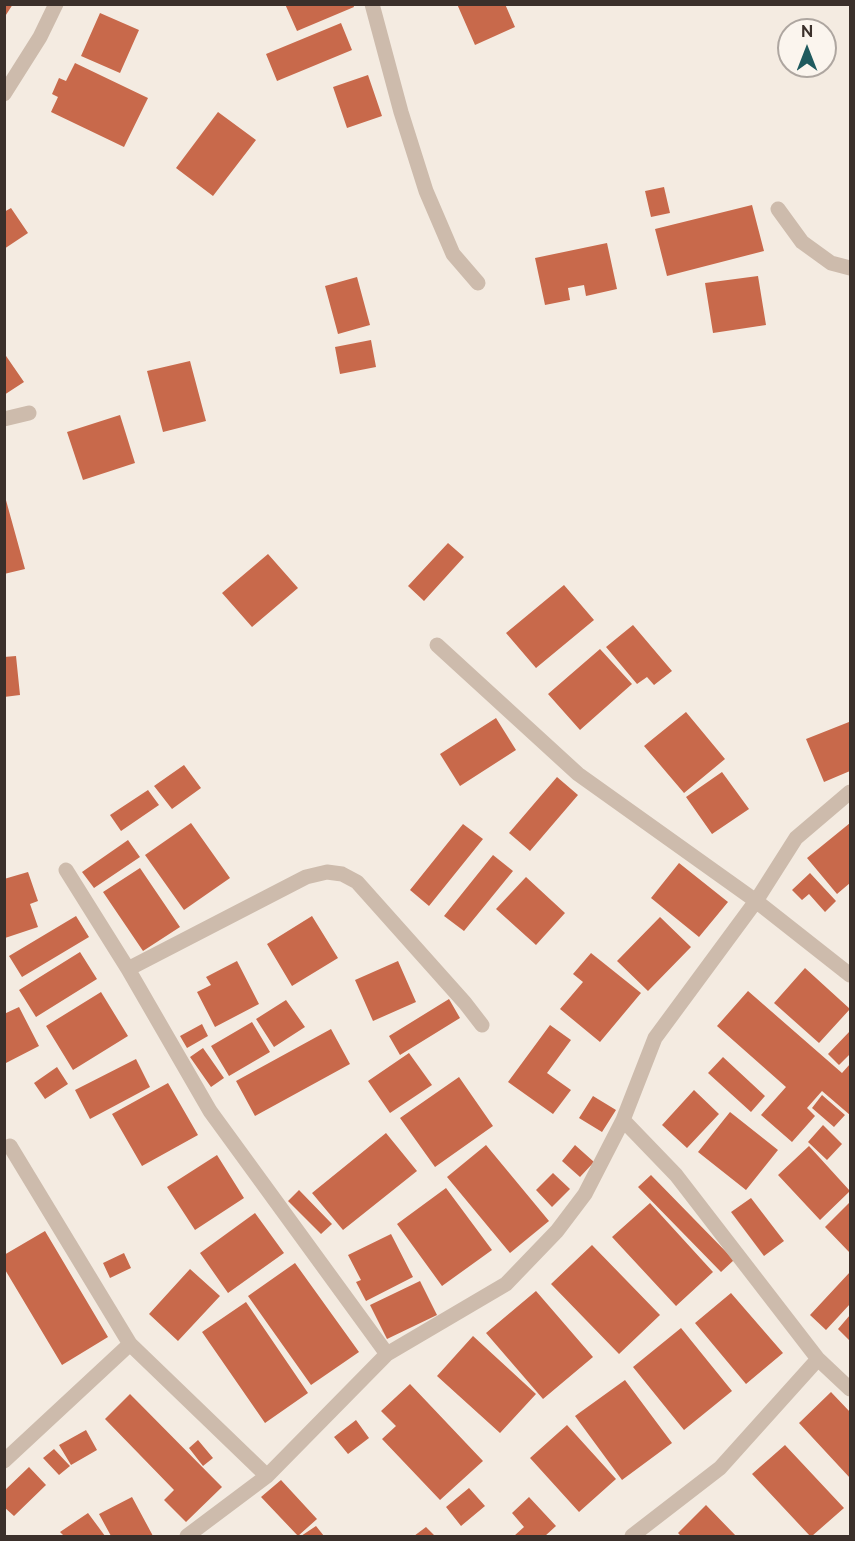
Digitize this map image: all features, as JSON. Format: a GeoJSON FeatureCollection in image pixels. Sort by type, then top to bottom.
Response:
{"type":"FeatureCollection","features":[{"type":"Feature","properties":{"kind":"street"},"geometry":{"type":"LineString","coordinates":[[4,94],[40,37],[56,4]]}},
{"type":"Feature","properties":{"kind":"street"},"geometry":{"type":"LineString","coordinates":[[372,4],[401,112],[426,191],[453,254],[478,283]]}},
{"type":"Feature","properties":{"kind":"street"},"geometry":{"type":"LineString","coordinates":[[778,209],[802,242],[831,263],[850,268]]}},
{"type":"Feature","properties":{"kind":"street"},"geometry":{"type":"LineString","coordinates":[[4,419],[29,413]]}},
{"type":"Feature","properties":{"kind":"street"},"geometry":{"type":"LineString","coordinates":[[437,645],[578,774],[756,901],[850,975]]}},
{"type":"Feature","properties":{"kind":"street"},"geometry":{"type":"LineString","coordinates":[[187,1536],[267,1476],[387,1354],[506,1284],[557,1231],[585,1194],[623,1120],[655,1038],[756,901],[796,838],[850,792]]}},
{"type":"Feature","properties":{"kind":"street"},"geometry":{"type":"LineString","coordinates":[[66,870],[128,969],[210,1111],[387,1354]]}},
{"type":"Feature","properties":{"kind":"street"},"geometry":{"type":"LineString","coordinates":[[128,969],[306,877],[327,872],[342,874],[357,882],[482,1025]]}},
{"type":"Feature","properties":{"kind":"street"},"geometry":{"type":"LineString","coordinates":[[623,1120],[676,1175],[818,1359],[850,1389]]}},
{"type":"Feature","properties":{"kind":"street"},"geometry":{"type":"LineString","coordinates":[[10,1146],[130,1344],[267,1476]]}},
{"type":"Feature","properties":{"kind":"street"},"geometry":{"type":"LineString","coordinates":[[4,1461],[130,1344]]}},
{"type":"Feature","properties":{"kind":"street"},"geometry":{"type":"LineString","coordinates":[[632,1536],[720,1468],[818,1359]]}},
{"type":"Feature","properties":{"kind":"building"},"geometry":{"type":"Polygon","coordinates":[[[4,4],[13,4],[4,18],[4,4]]]}},
{"type":"Feature","properties":{"kind":"building"},"geometry":{"type":"Polygon","coordinates":[[[285,4],[353,4],[354,7],[297,31],[285,4]]]}},
{"type":"Feature","properties":{"kind":"building"},"geometry":{"type":"Polygon","coordinates":[[[457,4],[505,4],[515,27],[475,45],[457,4]]]}},
{"type":"Feature","properties":{"kind":"building"},"geometry":{"type":"Polygon","coordinates":[[[100,13],[139,30],[120,73],[81,56],[100,13]]]}},
{"type":"Feature","properties":{"kind":"building"},"geometry":{"type":"Polygon","coordinates":[[[341,23],[352,50],[277,81],[266,54],[341,23]]]}},
{"type":"Feature","properties":{"kind":"building"},"geometry":{"type":"Polygon","coordinates":[[[75,63],[148,98],[124,147],[51,112],[58,97],[52,94],[59,78],[66,81],[75,63]]]}},
{"type":"Feature","properties":{"kind":"building"},"geometry":{"type":"Polygon","coordinates":[[[368,75],[382,116],[347,128],[333,87],[368,75]]]}},
{"type":"Feature","properties":{"kind":"building"},"geometry":{"type":"Polygon","coordinates":[[[218,112],[256,140],[213,196],[176,168],[218,112]]]}},
{"type":"Feature","properties":{"kind":"building"},"geometry":{"type":"Polygon","coordinates":[[[664,187],[670,213],[651,217],[645,191],[664,187]]]}},
{"type":"Feature","properties":{"kind":"building"},"geometry":{"type":"Polygon","coordinates":[[[752,205],[764,251],[667,276],[655,229],[752,205]]]}},
{"type":"Feature","properties":{"kind":"building"},"geometry":{"type":"Polygon","coordinates":[[[11,208],[28,233],[4,249],[4,212],[11,208]]]}},
{"type":"Feature","properties":{"kind":"building"},"geometry":{"type":"Polygon","coordinates":[[[607,243],[617,289],[586,296],[584,285],[568,288],[570,300],[545,305],[535,258],[607,243]]]}},
{"type":"Feature","properties":{"kind":"building"},"geometry":{"type":"Polygon","coordinates":[[[758,276],[766,325],[713,333],[705,283],[758,276]]]}},
{"type":"Feature","properties":{"kind":"building"},"geometry":{"type":"Polygon","coordinates":[[[357,277],[370,325],[338,334],[325,286],[357,277]]]}},
{"type":"Feature","properties":{"kind":"building"},"geometry":{"type":"Polygon","coordinates":[[[371,340],[376,367],[340,374],[335,347],[371,340]]]}},
{"type":"Feature","properties":{"kind":"building"},"geometry":{"type":"Polygon","coordinates":[[[4,353],[24,382],[4,395],[4,353]]]}},
{"type":"Feature","properties":{"kind":"building"},"geometry":{"type":"Polygon","coordinates":[[[190,361],[206,421],[163,432],[147,371],[190,361]]]}},
{"type":"Feature","properties":{"kind":"building"},"geometry":{"type":"Polygon","coordinates":[[[120,415],[135,463],[83,480],[67,432],[120,415]]]}},
{"type":"Feature","properties":{"kind":"building"},"geometry":{"type":"Polygon","coordinates":[[[4,493],[25,569],[4,574],[4,493]]]}},
{"type":"Feature","properties":{"kind":"building"},"geometry":{"type":"Polygon","coordinates":[[[448,543],[464,557],[424,601],[408,586],[448,543]]]}},
{"type":"Feature","properties":{"kind":"building"},"geometry":{"type":"Polygon","coordinates":[[[268,554],[298,588],[252,627],[222,593],[268,554]]]}},
{"type":"Feature","properties":{"kind":"building"},"geometry":{"type":"Polygon","coordinates":[[[564,585],[594,620],[536,668],[506,633],[564,585]]]}},
{"type":"Feature","properties":{"kind":"building"},"geometry":{"type":"Polygon","coordinates":[[[633,625],[672,671],[654,685],[647,677],[637,684],[606,647],[633,625]]]}},
{"type":"Feature","properties":{"kind":"building"},"geometry":{"type":"Polygon","coordinates":[[[600,649],[632,684],[580,730],[548,694],[600,649]]]}},
{"type":"Feature","properties":{"kind":"building"},"geometry":{"type":"Polygon","coordinates":[[[16,656],[20,695],[4,697],[4,657],[16,656]]]}},
{"type":"Feature","properties":{"kind":"building"},"geometry":{"type":"Polygon","coordinates":[[[686,712],[725,759],[684,793],[644,746],[686,712]]]}},
{"type":"Feature","properties":{"kind":"building"},"geometry":{"type":"Polygon","coordinates":[[[496,718],[516,750],[460,786],[440,754],[496,718]]]}},
{"type":"Feature","properties":{"kind":"building"},"geometry":{"type":"Polygon","coordinates":[[[849,722],[850,771],[824,782],[806,739],[849,722]]]}},
{"type":"Feature","properties":{"kind":"building"},"geometry":{"type":"Polygon","coordinates":[[[184,765],[201,788],[172,809],[154,786],[184,765]]]}},
{"type":"Feature","properties":{"kind":"building"},"geometry":{"type":"Polygon","coordinates":[[[722,772],[749,809],[712,834],[686,797],[722,772]]]}},
{"type":"Feature","properties":{"kind":"building"},"geometry":{"type":"Polygon","coordinates":[[[557,777],[578,795],[530,851],[509,833],[557,777]]]}},
{"type":"Feature","properties":{"kind":"building"},"geometry":{"type":"Polygon","coordinates":[[[148,790],[159,805],[121,831],[110,815],[148,790]]]}},
{"type":"Feature","properties":{"kind":"building"},"geometry":{"type":"Polygon","coordinates":[[[191,823],[230,878],[184,910],[145,855],[191,823]]]}},
{"type":"Feature","properties":{"kind":"building"},"geometry":{"type":"Polygon","coordinates":[[[850,823],[850,883],[837,894],[807,858],[850,823]]]}},
{"type":"Feature","properties":{"kind":"building"},"geometry":{"type":"Polygon","coordinates":[[[463,824],[483,839],[429,906],[410,890],[463,824]]]}},
{"type":"Feature","properties":{"kind":"building"},"geometry":{"type":"Polygon","coordinates":[[[128,840],[140,857],[94,888],[82,872],[128,840]]]}},
{"type":"Feature","properties":{"kind":"building"},"geometry":{"type":"Polygon","coordinates":[[[493,855],[513,871],[464,931],[444,916],[493,855]]]}},
{"type":"Feature","properties":{"kind":"building"},"geometry":{"type":"Polygon","coordinates":[[[679,863],[728,902],[699,937],[651,898],[679,863]]]}},
{"type":"Feature","properties":{"kind":"building"},"geometry":{"type":"Polygon","coordinates":[[[140,868],[180,927],[143,951],[103,892],[140,868]]]}},
{"type":"Feature","properties":{"kind":"building"},"geometry":{"type":"Polygon","coordinates":[[[28,872],[38,901],[30,904],[38,927],[5,938],[4,879],[28,872]]]}},
{"type":"Feature","properties":{"kind":"building"},"geometry":{"type":"Polygon","coordinates":[[[810,873],[836,901],[825,912],[809,894],[802,900],[792,890],[810,873]]]}},
{"type":"Feature","properties":{"kind":"building"},"geometry":{"type":"Polygon","coordinates":[[[526,877],[565,913],[536,945],[496,909],[526,877]]]}},
{"type":"Feature","properties":{"kind":"building"},"geometry":{"type":"Polygon","coordinates":[[[76,916],[89,937],[22,977],[9,956],[76,916]]]}},
{"type":"Feature","properties":{"kind":"building"},"geometry":{"type":"Polygon","coordinates":[[[312,916],[338,958],[292,986],[267,944],[312,916]]]}},
{"type":"Feature","properties":{"kind":"building"},"geometry":{"type":"Polygon","coordinates":[[[660,917],[691,947],[648,991],[617,961],[660,917]]]}},
{"type":"Feature","properties":{"kind":"building"},"geometry":{"type":"Polygon","coordinates":[[[80,952],[97,979],[36,1017],[19,990],[80,952]]]}},
{"type":"Feature","properties":{"kind":"building"},"geometry":{"type":"Polygon","coordinates":[[[591,953],[641,993],[600,1042],[560,1009],[583,982],[573,974],[591,953]]]}},
{"type":"Feature","properties":{"kind":"building"},"geometry":{"type":"Polygon","coordinates":[[[237,961],[259,1004],[215,1027],[197,992],[211,985],[206,977],[237,961]]]}},
{"type":"Feature","properties":{"kind":"building"},"geometry":{"type":"Polygon","coordinates":[[[398,961],[416,1002],[373,1021],[355,980],[398,961]]]}},
{"type":"Feature","properties":{"kind":"building"},"geometry":{"type":"Polygon","coordinates":[[[805,968],[850,1009],[819,1043],[774,1003],[805,968]]]}},
{"type":"Feature","properties":{"kind":"building"},"geometry":{"type":"Polygon","coordinates":[[[748,991],[842,1073],[850,1064],[850,1115],[822,1091],[807,1108],[815,1116],[792,1142],[761,1115],[786,1087],[717,1026],[748,991]]]}},
{"type":"Feature","properties":{"kind":"building"},"geometry":{"type":"Polygon","coordinates":[[[101,992],[128,1036],[73,1070],[46,1026],[101,992]]]}},
{"type":"Feature","properties":{"kind":"building"},"geometry":{"type":"Polygon","coordinates":[[[449,999],[460,1018],[400,1055],[389,1036],[449,999]]]}},
{"type":"Feature","properties":{"kind":"building"},"geometry":{"type":"Polygon","coordinates":[[[286,1000],[305,1027],[274,1047],[256,1019],[286,1000]]]}},
{"type":"Feature","properties":{"kind":"building"},"geometry":{"type":"Polygon","coordinates":[[[19,1007],[39,1046],[4,1064],[4,1014],[19,1007]]]}},
{"type":"Feature","properties":{"kind":"building"},"geometry":{"type":"Polygon","coordinates":[[[252,1022],[270,1052],[229,1076],[211,1046],[252,1022]]]}},
{"type":"Feature","properties":{"kind":"building"},"geometry":{"type":"Polygon","coordinates":[[[202,1024],[208,1036],[187,1048],[180,1036],[202,1024]]]}},
{"type":"Feature","properties":{"kind":"building"},"geometry":{"type":"Polygon","coordinates":[[[550,1025],[571,1040],[547,1073],[571,1090],[553,1114],[508,1082],[550,1025]]]}},
{"type":"Feature","properties":{"kind":"building"},"geometry":{"type":"Polygon","coordinates":[[[331,1029],[350,1064],[255,1116],[236,1081],[331,1029]]]}},
{"type":"Feature","properties":{"kind":"building"},"geometry":{"type":"Polygon","coordinates":[[[850,1031],[850,1054],[839,1065],[828,1054],[850,1031]]]}},
{"type":"Feature","properties":{"kind":"building"},"geometry":{"type":"Polygon","coordinates":[[[203,1048],[224,1078],[211,1087],[190,1057],[203,1048]]]}},
{"type":"Feature","properties":{"kind":"building"},"geometry":{"type":"Polygon","coordinates":[[[409,1053],[432,1085],[390,1113],[368,1081],[409,1053]]]}},
{"type":"Feature","properties":{"kind":"building"},"geometry":{"type":"Polygon","coordinates":[[[723,1057],[765,1096],[751,1112],[708,1073],[723,1057]]]}},
{"type":"Feature","properties":{"kind":"building"},"geometry":{"type":"Polygon","coordinates":[[[136,1059],[150,1087],[90,1119],[75,1090],[136,1059]]]}},
{"type":"Feature","properties":{"kind":"building"},"geometry":{"type":"Polygon","coordinates":[[[57,1067],[68,1084],[45,1099],[34,1083],[57,1067]]]}},
{"type":"Feature","properties":{"kind":"building"},"geometry":{"type":"Polygon","coordinates":[[[459,1077],[493,1126],[435,1167],[400,1118],[459,1077]]]}},
{"type":"Feature","properties":{"kind":"building"},"geometry":{"type":"Polygon","coordinates":[[[168,1083],[198,1135],[142,1166],[112,1114],[168,1083]]]}},
{"type":"Feature","properties":{"kind":"building"},"geometry":{"type":"Polygon","coordinates":[[[694,1090],[719,1114],[687,1148],[662,1125],[694,1090]]]}},
{"type":"Feature","properties":{"kind":"building"},"geometry":{"type":"Polygon","coordinates":[[[822,1095],[845,1115],[834,1127],[812,1108],[822,1095]]]}},
{"type":"Feature","properties":{"kind":"building"},"geometry":{"type":"Polygon","coordinates":[[[593,1096],[616,1110],[602,1132],[579,1118],[593,1096]]]}},
{"type":"Feature","properties":{"kind":"building"},"geometry":{"type":"Polygon","coordinates":[[[730,1112],[778,1150],[746,1190],[698,1152],[730,1112]]]}},
{"type":"Feature","properties":{"kind":"building"},"geometry":{"type":"Polygon","coordinates":[[[823,1125],[842,1144],[827,1160],[808,1142],[823,1125]]]}},
{"type":"Feature","properties":{"kind":"building"},"geometry":{"type":"Polygon","coordinates":[[[386,1133],[417,1171],[343,1230],[312,1193],[386,1133]]]}},
{"type":"Feature","properties":{"kind":"building"},"geometry":{"type":"Polygon","coordinates":[[[486,1145],[549,1221],[510,1253],[447,1177],[486,1145]]]}},
{"type":"Feature","properties":{"kind":"building"},"geometry":{"type":"Polygon","coordinates":[[[575,1145],[594,1162],[580,1177],[562,1161],[575,1145]]]}},
{"type":"Feature","properties":{"kind":"building"},"geometry":{"type":"Polygon","coordinates":[[[809,1146],[850,1191],[820,1220],[778,1175],[809,1146]]]}},
{"type":"Feature","properties":{"kind":"building"},"geometry":{"type":"Polygon","coordinates":[[[217,1155],[244,1198],[195,1230],[167,1187],[217,1155]]]}},
{"type":"Feature","properties":{"kind":"building"},"geometry":{"type":"Polygon","coordinates":[[[553,1173],[570,1189],[552,1207],[536,1190],[553,1173]]]}},
{"type":"Feature","properties":{"kind":"building"},"geometry":{"type":"Polygon","coordinates":[[[651,1175],[734,1260],[721,1272],[638,1187],[651,1175]]]}},
{"type":"Feature","properties":{"kind":"building"},"geometry":{"type":"Polygon","coordinates":[[[446,1188],[492,1250],[442,1286],[397,1224],[446,1188]]]}},
{"type":"Feature","properties":{"kind":"building"},"geometry":{"type":"Polygon","coordinates":[[[299,1190],[332,1224],[321,1234],[288,1201],[299,1190]]]}},
{"type":"Feature","properties":{"kind":"building"},"geometry":{"type":"Polygon","coordinates":[[[751,1198],[784,1241],[764,1256],[731,1212],[751,1198]]]}},
{"type":"Feature","properties":{"kind":"building"},"geometry":{"type":"Polygon","coordinates":[[[850,1202],[850,1253],[825,1227],[850,1202]]]}},
{"type":"Feature","properties":{"kind":"building"},"geometry":{"type":"Polygon","coordinates":[[[650,1203],[713,1272],[676,1306],[612,1237],[650,1203]]]}},
{"type":"Feature","properties":{"kind":"building"},"geometry":{"type":"Polygon","coordinates":[[[255,1213],[284,1253],[228,1293],[200,1253],[255,1213]]]}},
{"type":"Feature","properties":{"kind":"building"},"geometry":{"type":"Polygon","coordinates":[[[45,1231],[108,1337],[62,1365],[4,1268],[4,1255],[45,1231]]]}},
{"type":"Feature","properties":{"kind":"building"},"geometry":{"type":"Polygon","coordinates":[[[391,1234],[413,1277],[366,1301],[356,1282],[361,1280],[348,1255],[391,1234]]]}},
{"type":"Feature","properties":{"kind":"building"},"geometry":{"type":"Polygon","coordinates":[[[592,1245],[660,1315],[619,1354],[551,1284],[592,1245]]]}},
{"type":"Feature","properties":{"kind":"building"},"geometry":{"type":"Polygon","coordinates":[[[124,1253],[131,1268],[110,1278],[103,1263],[124,1253]]]}},
{"type":"Feature","properties":{"kind":"building"},"geometry":{"type":"Polygon","coordinates":[[[295,1263],[359,1352],[311,1385],[248,1296],[295,1263]]]}},
{"type":"Feature","properties":{"kind":"building"},"geometry":{"type":"Polygon","coordinates":[[[190,1269],[220,1296],[178,1341],[149,1314],[190,1269]]]}},
{"type":"Feature","properties":{"kind":"building"},"geometry":{"type":"Polygon","coordinates":[[[850,1272],[850,1304],[826,1330],[810,1315],[850,1272]]]}},
{"type":"Feature","properties":{"kind":"building"},"geometry":{"type":"Polygon","coordinates":[[[420,1281],[437,1315],[387,1339],[370,1305],[420,1281]]]}},
{"type":"Feature","properties":{"kind":"building"},"geometry":{"type":"Polygon","coordinates":[[[536,1291],[593,1357],[543,1399],[486,1333],[536,1291]]]}},
{"type":"Feature","properties":{"kind":"building"},"geometry":{"type":"Polygon","coordinates":[[[731,1293],[783,1353],[746,1384],[695,1323],[731,1293]]]}},
{"type":"Feature","properties":{"kind":"building"},"geometry":{"type":"Polygon","coordinates":[[[246,1302],[308,1393],[265,1423],[202,1332],[246,1302]]]}},
{"type":"Feature","properties":{"kind":"building"},"geometry":{"type":"Polygon","coordinates":[[[850,1315],[850,1341],[838,1329],[850,1315]]]}},
{"type":"Feature","properties":{"kind":"building"},"geometry":{"type":"Polygon","coordinates":[[[681,1328],[732,1391],[684,1430],[633,1367],[681,1328]]]}},
{"type":"Feature","properties":{"kind":"building"},"geometry":{"type":"Polygon","coordinates":[[[473,1336],[536,1394],[500,1433],[437,1376],[473,1336]]]}},
{"type":"Feature","properties":{"kind":"building"},"geometry":{"type":"Polygon","coordinates":[[[625,1380],[672,1443],[622,1480],[575,1416],[625,1380]]]}},
{"type":"Feature","properties":{"kind":"building"},"geometry":{"type":"Polygon","coordinates":[[[410,1384],[483,1461],[440,1500],[382,1439],[396,1426],[381,1411],[410,1384]]]}},
{"type":"Feature","properties":{"kind":"building"},"geometry":{"type":"Polygon","coordinates":[[[831,1392],[850,1412],[850,1478],[799,1423],[831,1392]]]}},
{"type":"Feature","properties":{"kind":"building"},"geometry":{"type":"Polygon","coordinates":[[[130,1394],[222,1487],[186,1522],[164,1500],[174,1490],[105,1419],[130,1394]]]}},
{"type":"Feature","properties":{"kind":"building"},"geometry":{"type":"Polygon","coordinates":[[[356,1420],[369,1438],[348,1454],[334,1437],[356,1420]]]}},
{"type":"Feature","properties":{"kind":"building"},"geometry":{"type":"Polygon","coordinates":[[[567,1425],[616,1479],[579,1512],[530,1458],[567,1425]]]}},
{"type":"Feature","properties":{"kind":"building"},"geometry":{"type":"Polygon","coordinates":[[[86,1430],[97,1450],[71,1465],[59,1445],[86,1430]]]}},
{"type":"Feature","properties":{"kind":"building"},"geometry":{"type":"Polygon","coordinates":[[[198,1440],[213,1458],[203,1466],[189,1448],[198,1440]]]}},
{"type":"Feature","properties":{"kind":"building"},"geometry":{"type":"Polygon","coordinates":[[[785,1445],[844,1508],[812,1536],[752,1474],[785,1445]]]}},
{"type":"Feature","properties":{"kind":"building"},"geometry":{"type":"Polygon","coordinates":[[[54,1449],[70,1466],[59,1475],[43,1458],[54,1449]]]}},
{"type":"Feature","properties":{"kind":"building"},"geometry":{"type":"Polygon","coordinates":[[[29,1467],[46,1485],[14,1516],[4,1507],[4,1491],[29,1467]]]}},
{"type":"Feature","properties":{"kind":"building"},"geometry":{"type":"Polygon","coordinates":[[[281,1480],[317,1519],[298,1536],[261,1497],[281,1480]]]}},
{"type":"Feature","properties":{"kind":"building"},"geometry":{"type":"Polygon","coordinates":[[[469,1488],[485,1506],[461,1526],[446,1507],[469,1488]]]}},
{"type":"Feature","properties":{"kind":"building"},"geometry":{"type":"Polygon","coordinates":[[[132,1497],[153,1536],[111,1536],[99,1514],[132,1497]]]}},
{"type":"Feature","properties":{"kind":"building"},"geometry":{"type":"Polygon","coordinates":[[[529,1497],[556,1526],[545,1536],[514,1536],[524,1527],[512,1513],[529,1497]]]}},
{"type":"Feature","properties":{"kind":"building"},"geometry":{"type":"Polygon","coordinates":[[[706,1505],[736,1536],[681,1536],[678,1533],[706,1505]]]}},
{"type":"Feature","properties":{"kind":"building"},"geometry":{"type":"Polygon","coordinates":[[[88,1513],[105,1536],[64,1536],[60,1532],[88,1513]]]}},
{"type":"Feature","properties":{"kind":"building"},"geometry":{"type":"Polygon","coordinates":[[[316,1526],[324,1536],[301,1536],[316,1526]]]}},
{"type":"Feature","properties":{"kind":"building"},"geometry":{"type":"Polygon","coordinates":[[[426,1527],[435,1536],[414,1536],[426,1527]]]}}]}
